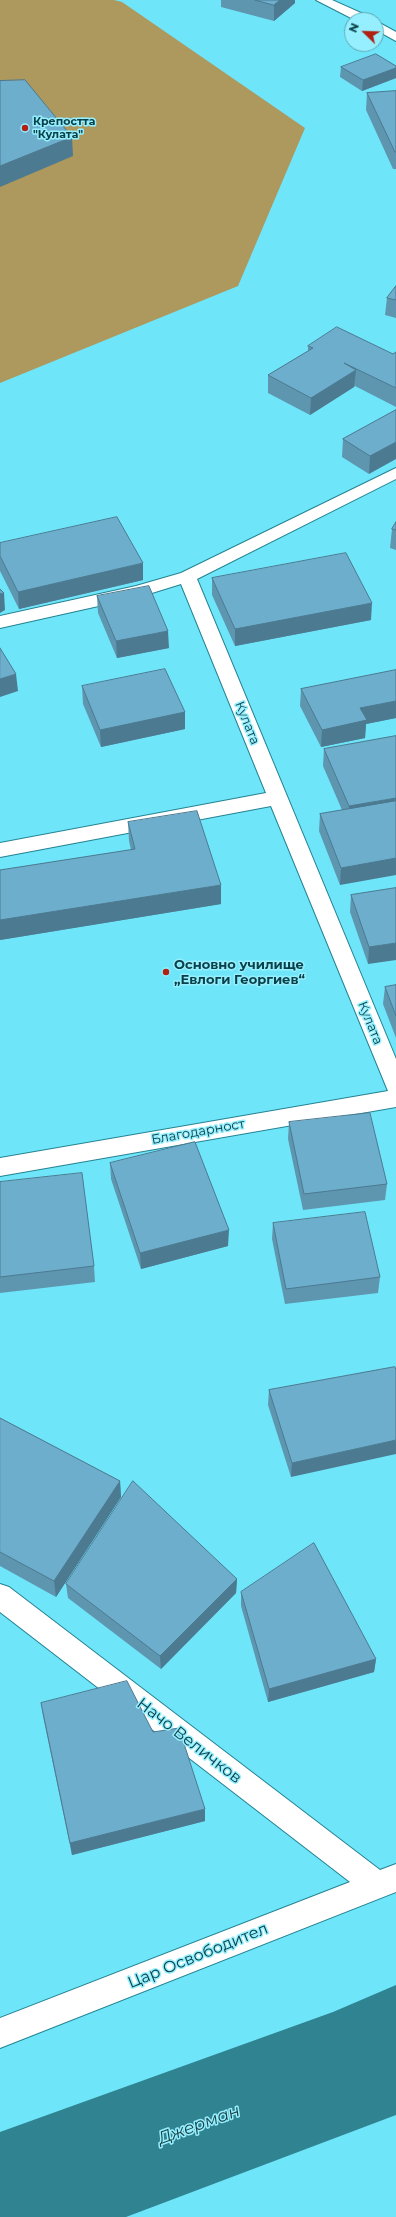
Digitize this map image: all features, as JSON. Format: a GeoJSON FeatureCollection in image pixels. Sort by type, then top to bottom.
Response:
{"type":"FeatureCollection","features":[{"type":"Feature","properties":{"kind":"street"},"geometry":{"type":"LineString","coordinates":[[322,0],[348,12]]}},
{"type":"Feature","properties":{"kind":"street"},"geometry":{"type":"LineString","coordinates":[[384,29],[394,34]]}},
{"type":"Feature","properties":{"kind":"street"},"geometry":{"type":"LineString","coordinates":[[0,622],[139,591],[187,577],[396,473]]}},
{"type":"Feature","properties":{"kind":"street","name":"Кулата"},"geometry":{"type":"LineString","coordinates":[[187,577],[396,1085]]}},
{"type":"Feature","properties":{"kind":"street"},"geometry":{"type":"LineString","coordinates":[[0,850],[278,798]]}},
{"type":"Feature","properties":{"kind":"street","name":"Благодарност"},"geometry":{"type":"LineString","coordinates":[[0,1167],[396,1098]]}},
{"type":"Feature","properties":{"kind":"street","name":"Начо Величков"},"geometry":{"type":"LineString","coordinates":[[0,1596],[387,1882]]}},
{"type":"Feature","properties":{"kind":"street","name":"Цар Освободител"},"geometry":{"type":"LineString","coordinates":[[0,2033],[45,2017],[387,1882]]}},
{"type":"Feature","properties":{"kind":"shaded area"},"geometry":{"type":"Polygon","coordinates":[[[0,0],[114,0],[122,2],[305,128],[238,286],[0,383],[0,0]]]}},
{"type":"Feature","properties":{"kind":"building"},"geometry":{"type":"Polygon","coordinates":[[[255,0],[280,0],[274,5],[255,0]]]}},
{"type":"Feature","properties":{"kind":"building"},"geometry":{"type":"Polygon","coordinates":[[[376,54],[396,66],[396,68],[363,80],[341,67],[376,54]]]}},
{"type":"Feature","properties":{"kind":"building","name":"Крепостта \"Кулата\""},"geometry":{"type":"Polygon","coordinates":[[[25,80],[72,137],[0,166],[0,81],[25,80]]]}},
{"type":"Feature","properties":{"kind":"building"},"geometry":{"type":"Polygon","coordinates":[[[396,91],[396,152],[395,152],[367,93],[396,91]]]}},
{"type":"Feature","properties":{"kind":"building"},"geometry":{"type":"Polygon","coordinates":[[[396,286],[396,300],[387,298],[396,286]]]}},
{"type":"Feature","properties":{"kind":"building"},"geometry":{"type":"Polygon","coordinates":[[[337,327],[393,354],[396,352],[396,388],[344,363],[356,370],[311,398],[268,375],[313,348],[308,346],[337,327]]]}},
{"type":"Feature","properties":{"kind":"building"},"geometry":{"type":"Polygon","coordinates":[[[396,410],[396,442],[370,456],[343,439],[396,410]]]}},
{"type":"Feature","properties":{"kind":"building"},"geometry":{"type":"Polygon","coordinates":[[[117,517],[143,563],[18,592],[0,556],[0,543],[117,517]]]}},
{"type":"Feature","properties":{"kind":"building"},"geometry":{"type":"Polygon","coordinates":[[[396,522],[396,530],[392,529],[396,522]]]}},
{"type":"Feature","properties":{"kind":"building"},"geometry":{"type":"Polygon","coordinates":[[[346,553],[372,603],[235,629],[212,578],[346,553]]]}},
{"type":"Feature","properties":{"kind":"building"},"geometry":{"type":"Polygon","coordinates":[[[149,586],[168,631],[116,641],[97,596],[149,586]]]}},
{"type":"Feature","properties":{"kind":"building"},"geometry":{"type":"Polygon","coordinates":[[[0,648],[16,674],[0,679],[0,648]]]}},
{"type":"Feature","properties":{"kind":"building"},"geometry":{"type":"Polygon","coordinates":[[[165,669],[185,712],[100,730],[82,686],[165,669]]]}},
{"type":"Feature","properties":{"kind":"building"},"geometry":{"type":"Polygon","coordinates":[[[396,670],[396,701],[360,708],[367,720],[322,730],[301,689],[396,670]]]}},
{"type":"Feature","properties":{"kind":"building"},"geometry":{"type":"Polygon","coordinates":[[[396,736],[396,798],[349,806],[324,749],[396,736]]]}},
{"type":"Feature","properties":{"kind":"building"},"geometry":{"type":"Polygon","coordinates":[[[396,801],[396,858],[341,868],[320,814],[396,801]]]}},
{"type":"Feature","properties":{"kind":"building"},"geometry":{"type":"Polygon","coordinates":[[[197,811],[221,885],[0,920],[0,870],[135,849],[128,822],[197,811]]]}},
{"type":"Feature","properties":{"kind":"building"},"geometry":{"type":"Polygon","coordinates":[[[396,888],[396,943],[369,947],[351,895],[396,888]]]}},
{"type":"Feature","properties":{"kind":"building"},"geometry":{"type":"Polygon","coordinates":[[[396,985],[396,1016],[385,987],[396,985]]]}},
{"type":"Feature","properties":{"kind":"building"},"geometry":{"type":"Polygon","coordinates":[[[370,1113],[387,1184],[304,1194],[289,1122],[370,1113]]]}},
{"type":"Feature","properties":{"kind":"building"},"geometry":{"type":"Polygon","coordinates":[[[195,1142],[229,1230],[140,1253],[110,1163],[195,1142]]]}},
{"type":"Feature","properties":{"kind":"building"},"geometry":{"type":"Polygon","coordinates":[[[82,1173],[94,1266],[0,1277],[0,1182],[82,1173]]]}},
{"type":"Feature","properties":{"kind":"building"},"geometry":{"type":"Polygon","coordinates":[[[365,1212],[380,1277],[286,1289],[273,1223],[365,1212]]]}},
{"type":"Feature","properties":{"kind":"building"},"geometry":{"type":"Polygon","coordinates":[[[395,1367],[396,1440],[292,1463],[269,1390],[395,1367]]]}},
{"type":"Feature","properties":{"kind":"building"},"geometry":{"type":"Polygon","coordinates":[[[0,1418],[120,1481],[54,1581],[0,1552],[0,1418]]]}},
{"type":"Feature","properties":{"kind":"building"},"geometry":{"type":"Polygon","coordinates":[[[133,1481],[237,1579],[160,1656],[66,1584],[133,1481]]]}},
{"type":"Feature","properties":{"kind":"building"},"geometry":{"type":"Polygon","coordinates":[[[314,1543],[376,1659],[269,1689],[241,1592],[314,1543]]]}},
{"type":"Feature","properties":{"kind":"building"},"geometry":{"type":"Polygon","coordinates":[[[127,1681],[153,1732],[179,1728],[205,1809],[70,1843],[41,1703],[127,1681]]]}},
{"type":"Feature","properties":{"kind":"waterway","name":"Джерман"},"geometry":{"type":"LineString","coordinates":[[0,2198],[361,2066],[396,2048]]}},
{"type":"Feature","properties":{"kind":"place","name":"Крепостта \"Кулата\""},"geometry":{"type":"Point","coordinates":[25,128]}},
{"type":"Feature","properties":{"kind":"place","name":"Основно училище „Евлоги Георгиев“"},"geometry":{"type":"Point","coordinates":[166,972]}}]}
